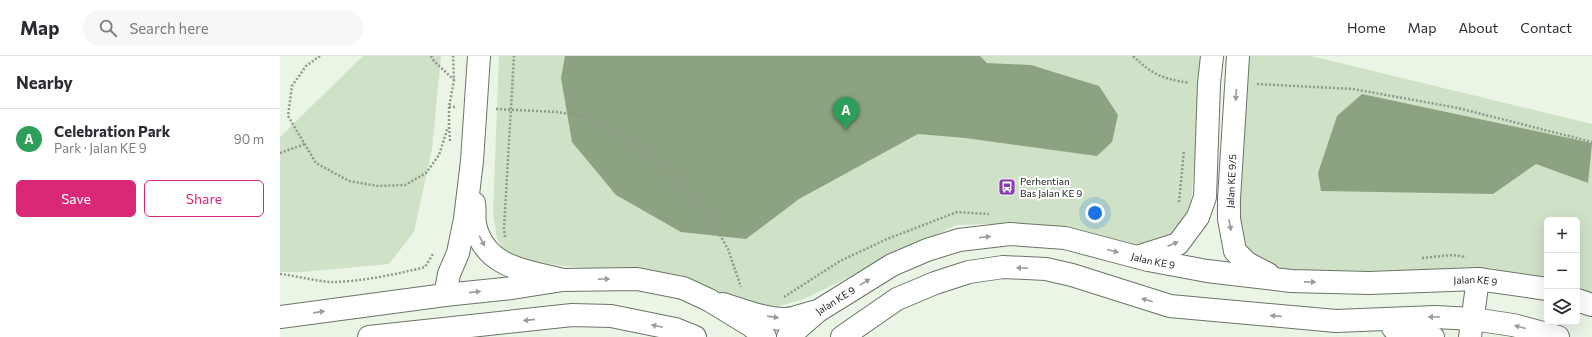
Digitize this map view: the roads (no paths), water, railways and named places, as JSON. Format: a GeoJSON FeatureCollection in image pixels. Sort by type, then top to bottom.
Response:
{"type":"FeatureCollection","features":[{"type":"Feature","properties":{"kind":"street"},"geometry":{"type":"LineString","coordinates":[[445,295],[449,274],[458,253],[462,238],[472,161],[479,56]]}},
{"type":"Feature","properties":{"kind":"street"},"geometry":{"type":"LineString","coordinates":[[1136,257],[1178,244],[1198,217],[1205,197],[1209,84],[1212,56]]}},
{"type":"Feature","properties":{"kind":"street","name":"Jalan KE 9/5"},"geometry":{"type":"LineString","coordinates":[[1238,56],[1229,219],[1236,251],[1247,263],[1280,280]]}},
{"type":"Feature","properties":{"kind":"street"},"geometry":{"type":"LineString","coordinates":[[472,161],[475,224],[482,242],[494,258],[516,269],[563,280]]}},
{"type":"Feature","properties":{"kind":"street","name":"Jalan KE 9"},"geometry":{"type":"LineString","coordinates":[[788,337],[818,311],[892,265],[928,250],[959,240],[1010,234],[1065,238],[1136,257],[1207,271],[1280,280],[1369,283],[1478,279],[1544,289]]}},
{"type":"Feature","properties":{"kind":"street"},"geometry":{"type":"LineString","coordinates":[[842,337],[897,299],[935,283],[969,272],[1003,267],[1046,269],[1072,275],[1170,306],[1417,330],[1433,337]]}},
{"type":"Feature","properties":{"kind":"street"},"geometry":{"type":"LineString","coordinates":[[280,317],[445,295],[512,288],[563,280],[637,279],[683,288],[709,300],[750,325],[765,337]]}},
{"type":"Feature","properties":{"kind":"street"},"geometry":{"type":"LineString","coordinates":[[1471,328],[1478,279]]}},
{"type":"Feature","properties":{"kind":"street"},"geometry":{"type":"LineString","coordinates":[[445,295],[451,302],[472,317],[491,324]]}},
{"type":"Feature","properties":{"kind":"street"},"geometry":{"type":"LineString","coordinates":[[709,300],[749,313],[773,318],[787,319],[818,311]]}},
{"type":"Feature","properties":{"kind":"street"},"geometry":{"type":"LineString","coordinates":[[1580,301],[1592,305]]}},
{"type":"Feature","properties":{"kind":"street"},"geometry":{"type":"LineString","coordinates":[[369,337],[572,315],[611,316],[676,329],[694,337]]}},
{"type":"Feature","properties":{"kind":"street"},"geometry":{"type":"LineString","coordinates":[[1336,321],[1435,316],[1471,328],[1513,325],[1558,337]]}},
{"type":"Feature","properties":{"kind":"street"},"geometry":{"type":"LineString","coordinates":[[855,337],[871,317]]}},
{"type":"Feature","properties":{"kind":"place","name":"Celebration Park"},"geometry":{"type":"Point","coordinates":[846,130]}},
{"type":"Feature","properties":{"kind":"place","name":"Perhentian Bas Jalan KE 9"},"geometry":{"type":"Point","coordinates":[1007,187]}}]}
